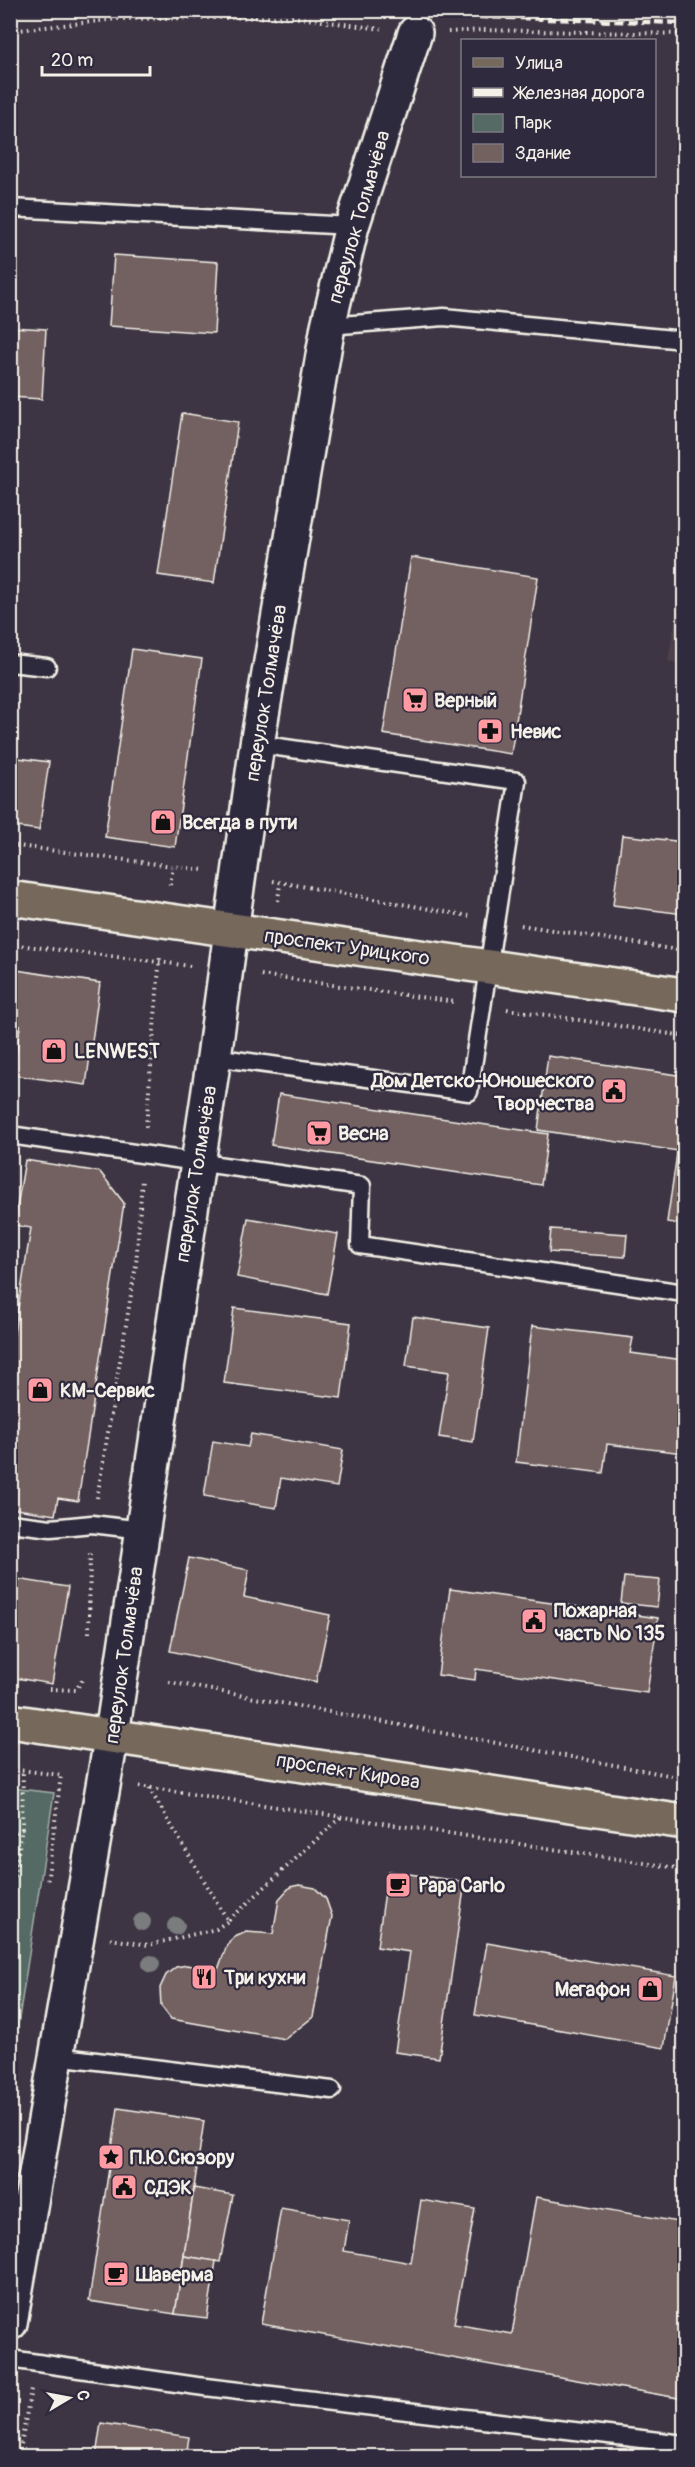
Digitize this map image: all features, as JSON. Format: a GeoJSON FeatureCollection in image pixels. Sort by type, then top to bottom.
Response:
{"type":"FeatureCollection","features":[{"type":"Feature","properties":{"kind":"main road","name":"переулок Толмачёва"},"geometry":{"type":"LineString","coordinates":[[10,2323],[112,1734],[214,1057],[257,744],[328,326],[352,226],[416,33]]}},
{"type":"Feature","properties":{"kind":"main road","name":"проспект Урицкого"},"geometry":{"type":"LineString","coordinates":[[10,898],[684,995]]}},
{"type":"Feature","properties":{"kind":"main road","name":"проспект Кирова"},"geometry":{"type":"LineString","coordinates":[[10,1721],[112,1734],[684,1822]]}},
{"type":"Feature","properties":{"kind":"lane"},"geometry":{"type":"LineString","coordinates":[[10,208],[352,226]]}},
{"type":"Feature","properties":{"kind":"lane"},"geometry":{"type":"LineString","coordinates":[[328,326],[444,317],[684,340]]}},
{"type":"Feature","properties":{"kind":"lane"},"geometry":{"type":"LineString","coordinates":[[10,663],[47,667]]}},
{"type":"Feature","properties":{"kind":"lane"},"geometry":{"type":"LineString","coordinates":[[214,1057],[469,1092],[517,781],[257,744]]}},
{"type":"Feature","properties":{"kind":"lane"},"geometry":{"type":"LineString","coordinates":[[10,1135],[362,1186],[360,1245],[684,1293]]}},
{"type":"Feature","properties":{"kind":"lane"},"geometry":{"type":"LineString","coordinates":[[10,1522],[51,1528],[93,1524],[142,1530]]}},
{"type":"Feature","properties":{"kind":"lane"},"geometry":{"type":"LineString","coordinates":[[57,2056],[332,2090]]}},
{"type":"Feature","properties":{"kind":"lane"},"geometry":{"type":"LineString","coordinates":[[10,2359],[197,2386],[684,2444]]}},
{"type":"Feature","properties":{"kind":"path"},"geometry":{"type":"LineString","coordinates":[[10,31],[117,19],[292,17],[416,33]]}},
{"type":"Feature","properties":{"kind":"path"},"geometry":{"type":"LineString","coordinates":[[483,30],[684,34]]}},
{"type":"Feature","properties":{"kind":"path"},"geometry":{"type":"LineString","coordinates":[[10,845],[239,875],[684,951]]}},
{"type":"Feature","properties":{"kind":"path"},"geometry":{"type":"LineString","coordinates":[[89,1634],[90,1544],[136,1265],[159,963],[173,867]]}},
{"type":"Feature","properties":{"kind":"path"},"geometry":{"type":"LineString","coordinates":[[10,944],[482,1005],[684,1036]]}},
{"type":"Feature","properties":{"kind":"path"},"geometry":{"type":"LineString","coordinates":[[41,1688],[76,1690],[85,1676]]}},
{"type":"Feature","properties":{"kind":"path"},"geometry":{"type":"LineString","coordinates":[[169,1682],[684,1778]]}},
{"type":"Feature","properties":{"kind":"path"},"geometry":{"type":"LineString","coordinates":[[10,1769],[61,1775]]}},
{"type":"Feature","properties":{"kind":"path"},"geometry":{"type":"LineString","coordinates":[[10,1903],[22,1829],[23,1770]]}},
{"type":"Feature","properties":{"kind":"path"},"geometry":{"type":"LineString","coordinates":[[137,1785],[684,1869]]}},
{"type":"Feature","properties":{"kind":"path"},"geometry":{"type":"LineString","coordinates":[[149,1787],[228,1921]]}},
{"type":"Feature","properties":{"kind":"path"},"geometry":{"type":"LineString","coordinates":[[105,1938],[149,1945],[216,1929],[228,1921],[341,1816]]}},
{"type":"Feature","properties":{"kind":"path"},"geometry":{"type":"LineString","coordinates":[[10,1835],[22,1829]]}},
{"type":"Feature","properties":{"kind":"shaded area"},"geometry":{"type":"Polygon","coordinates":[[[684,571],[684,664],[668,661],[684,571]]]}},
{"type":"Feature","properties":{"kind":"green space"},"geometry":{"type":"Polygon","coordinates":[[[10,1788],[54,1793],[11,2070],[10,1788]]]}},
{"type":"Feature","properties":{"kind":"building"},"geometry":{"type":"Polygon","coordinates":[[[114,255],[218,262],[214,333],[109,326],[114,255]]]}},
{"type":"Feature","properties":{"kind":"building"},"geometry":{"type":"Polygon","coordinates":[[[10,327],[46,329],[42,399],[10,397],[10,327]]]}},
{"type":"Feature","properties":{"kind":"building"},"geometry":{"type":"Polygon","coordinates":[[[182,413],[238,422],[214,583],[158,575],[182,413]]]}},
{"type":"Feature","properties":{"kind":"building"},"geometry":{"type":"Polygon","coordinates":[[[411,557],[538,577],[511,754],[383,734],[411,557]]]}},
{"type":"Feature","properties":{"kind":"building"},"geometry":{"type":"Polygon","coordinates":[[[132,649],[202,659],[175,847],[105,837],[132,649]]]}},
{"type":"Feature","properties":{"kind":"building"},"geometry":{"type":"Polygon","coordinates":[[[10,757],[49,762],[39,830],[10,826],[10,757]]]}},
{"type":"Feature","properties":{"kind":"building"},"geometry":{"type":"Polygon","coordinates":[[[622,835],[684,842],[684,914],[613,905],[622,835]]]}},
{"type":"Feature","properties":{"kind":"building","name":"LENWEST"},"geometry":{"type":"Polygon","coordinates":[[[10,969],[100,983],[86,1085],[13,1075],[20,1026],[10,1025],[10,969]]]}},
{"type":"Feature","properties":{"kind":"building"},"geometry":{"type":"Polygon","coordinates":[[[10,1025],[20,1026],[10,1096],[10,1025]]]}},
{"type":"Feature","properties":{"kind":"building","name":"Дом Детско-Юношеского Творчества"},"geometry":{"type":"Polygon","coordinates":[[[548,1056],[684,1076],[684,1106],[678,1151],[538,1130],[548,1056]]]}},
{"type":"Feature","properties":{"kind":"building"},"geometry":{"type":"Polygon","coordinates":[[[279,1094],[548,1134],[541,1185],[271,1145],[279,1094]]]}},
{"type":"Feature","properties":{"kind":"building"},"geometry":{"type":"Polygon","coordinates":[[[684,1106],[684,1225],[667,1222],[684,1106]]]}},
{"type":"Feature","properties":{"kind":"building"},"geometry":{"type":"Polygon","coordinates":[[[25,1160],[100,1172],[124,1203],[78,1501],[58,1498],[55,1515],[10,1508],[10,1358],[31,1228],[14,1225],[25,1160]]]}},
{"type":"Feature","properties":{"kind":"building"},"geometry":{"type":"Polygon","coordinates":[[[248,1218],[338,1234],[327,1294],[237,1277],[248,1218]]]}},
{"type":"Feature","properties":{"kind":"building"},"geometry":{"type":"Polygon","coordinates":[[[551,1229],[627,1234],[625,1257],[549,1252],[551,1229]]]}},
{"type":"Feature","properties":{"kind":"building"},"geometry":{"type":"Polygon","coordinates":[[[234,1308],[351,1323],[341,1398],[224,1383],[234,1308]]]}},
{"type":"Feature","properties":{"kind":"building"},"geometry":{"type":"Polygon","coordinates":[[[413,1317],[489,1328],[473,1442],[439,1437],[449,1372],[406,1366],[413,1317]]]}},
{"type":"Feature","properties":{"kind":"building"},"geometry":{"type":"Polygon","coordinates":[[[532,1326],[633,1338],[630,1353],[684,1360],[684,1453],[607,1444],[603,1473],[516,1462],[532,1326]]]}},
{"type":"Feature","properties":{"kind":"building"},"geometry":{"type":"Polygon","coordinates":[[[251,1434],[343,1450],[337,1487],[281,1478],[276,1508],[204,1496],[213,1441],[248,1447],[251,1434]]]}},
{"type":"Feature","properties":{"kind":"building"},"geometry":{"type":"Polygon","coordinates":[[[189,1558],[249,1570],[244,1597],[330,1615],[316,1682],[170,1651],[189,1558]]]}},
{"type":"Feature","properties":{"kind":"building"},"geometry":{"type":"Polygon","coordinates":[[[624,1577],[660,1580],[657,1607],[621,1603],[624,1577]]]}},
{"type":"Feature","properties":{"kind":"building"},"geometry":{"type":"Polygon","coordinates":[[[10,1578],[68,1587],[52,1684],[10,1677],[10,1578]]]}},
{"type":"Feature","properties":{"kind":"building"},"geometry":{"type":"Polygon","coordinates":[[[450,1589],[658,1618],[647,1693],[476,1669],[475,1680],[438,1675],[450,1589]]]}},
{"type":"Feature","properties":{"kind":"building"},"geometry":{"type":"Polygon","coordinates":[[[388,1871],[465,1882],[439,2058],[395,2052],[410,1952],[377,1947],[388,1871]]]}},
{"type":"Feature","properties":{"kind":"building"},"geometry":{"type":"Polygon","coordinates":[[[299,1885],[315,1888],[326,1899],[332,1916],[313,2017],[285,2039],[171,2019],[161,2006],[160,1988],[166,1975],[176,1967],[187,1965],[217,1972],[227,1945],[235,1937],[246,1932],[273,1934],[279,1899],[290,1887],[299,1885]]]}},
{"type":"Feature","properties":{"kind":"building"},"geometry":{"type":"Polygon","coordinates":[[[487,1943],[676,1976],[664,2048],[475,2015],[487,1943]]]}},
{"type":"Feature","properties":{"kind":"building"},"geometry":{"type":"Polygon","coordinates":[[[118,2108],[204,2121],[175,2314],[89,2301],[118,2108]]]}},
{"type":"Feature","properties":{"kind":"building"},"geometry":{"type":"Polygon","coordinates":[[[194,2188],[233,2195],[220,2262],[184,2256],[194,2188]]]}},
{"type":"Feature","properties":{"kind":"building"},"geometry":{"type":"Polygon","coordinates":[[[536,2197],[684,2223],[682,2271],[684,2271],[684,2399],[261,2324],[281,2208],[349,2220],[344,2251],[411,2263],[421,2200],[475,2209],[454,2324],[512,2334],[536,2197]]]}},
{"type":"Feature","properties":{"kind":"building"},"geometry":{"type":"Polygon","coordinates":[[[184,2256],[216,2261],[207,2318],[175,2314],[184,2256]]]}},
{"type":"Feature","properties":{"kind":"building"},"geometry":{"type":"Polygon","coordinates":[[[101,2423],[189,2437],[186,2456],[96,2456],[101,2423]]]}},
{"type":"Feature","properties":{"kind":"railway"},"geometry":{"type":"LineString","coordinates":[[250,10],[684,23]]}},
{"type":"Feature","properties":{"kind":"place","name":"Верный"},"geometry":{"type":"Point","coordinates":[415,700]}},
{"type":"Feature","properties":{"kind":"place","name":"Невис"},"geometry":{"type":"Point","coordinates":[490,731]}},
{"type":"Feature","properties":{"kind":"place","name":"Всегда в пути"},"geometry":{"type":"Point","coordinates":[163,822]}},
{"type":"Feature","properties":{"kind":"place","name":"LENWEST"},"geometry":{"type":"Point","coordinates":[54,1051]}},
{"type":"Feature","properties":{"kind":"place","name":"Дом Детско-Юношеского Творчества"},"geometry":{"type":"Point","coordinates":[614,1091]}},
{"type":"Feature","properties":{"kind":"place","name":"Весна"},"geometry":{"type":"Point","coordinates":[319,1133]}},
{"type":"Feature","properties":{"kind":"place","name":"КМ-Сервис"},"geometry":{"type":"Point","coordinates":[40,1390]}},
{"type":"Feature","properties":{"kind":"place","name":"Пожарная часть № 135"},"geometry":{"type":"Point","coordinates":[534,1621]}},
{"type":"Feature","properties":{"kind":"place","name":"Papa Carlo"},"geometry":{"type":"Point","coordinates":[398,1885]}},
{"type":"Feature","properties":{"kind":"place","name":"Три кухни"},"geometry":{"type":"Point","coordinates":[204,1977]}},
{"type":"Feature","properties":{"kind":"place","name":"Мегафон"},"geometry":{"type":"Point","coordinates":[650,1989]}},
{"type":"Feature","properties":{"kind":"place","name":"П.Ю.Сюзору"},"geometry":{"type":"Point","coordinates":[111,2157]}},
{"type":"Feature","properties":{"kind":"place","name":"СДЭК"},"geometry":{"type":"Point","coordinates":[124,2187]}},
{"type":"Feature","properties":{"kind":"place","name":"Шаверма"},"geometry":{"type":"Point","coordinates":[116,2274]}}]}
